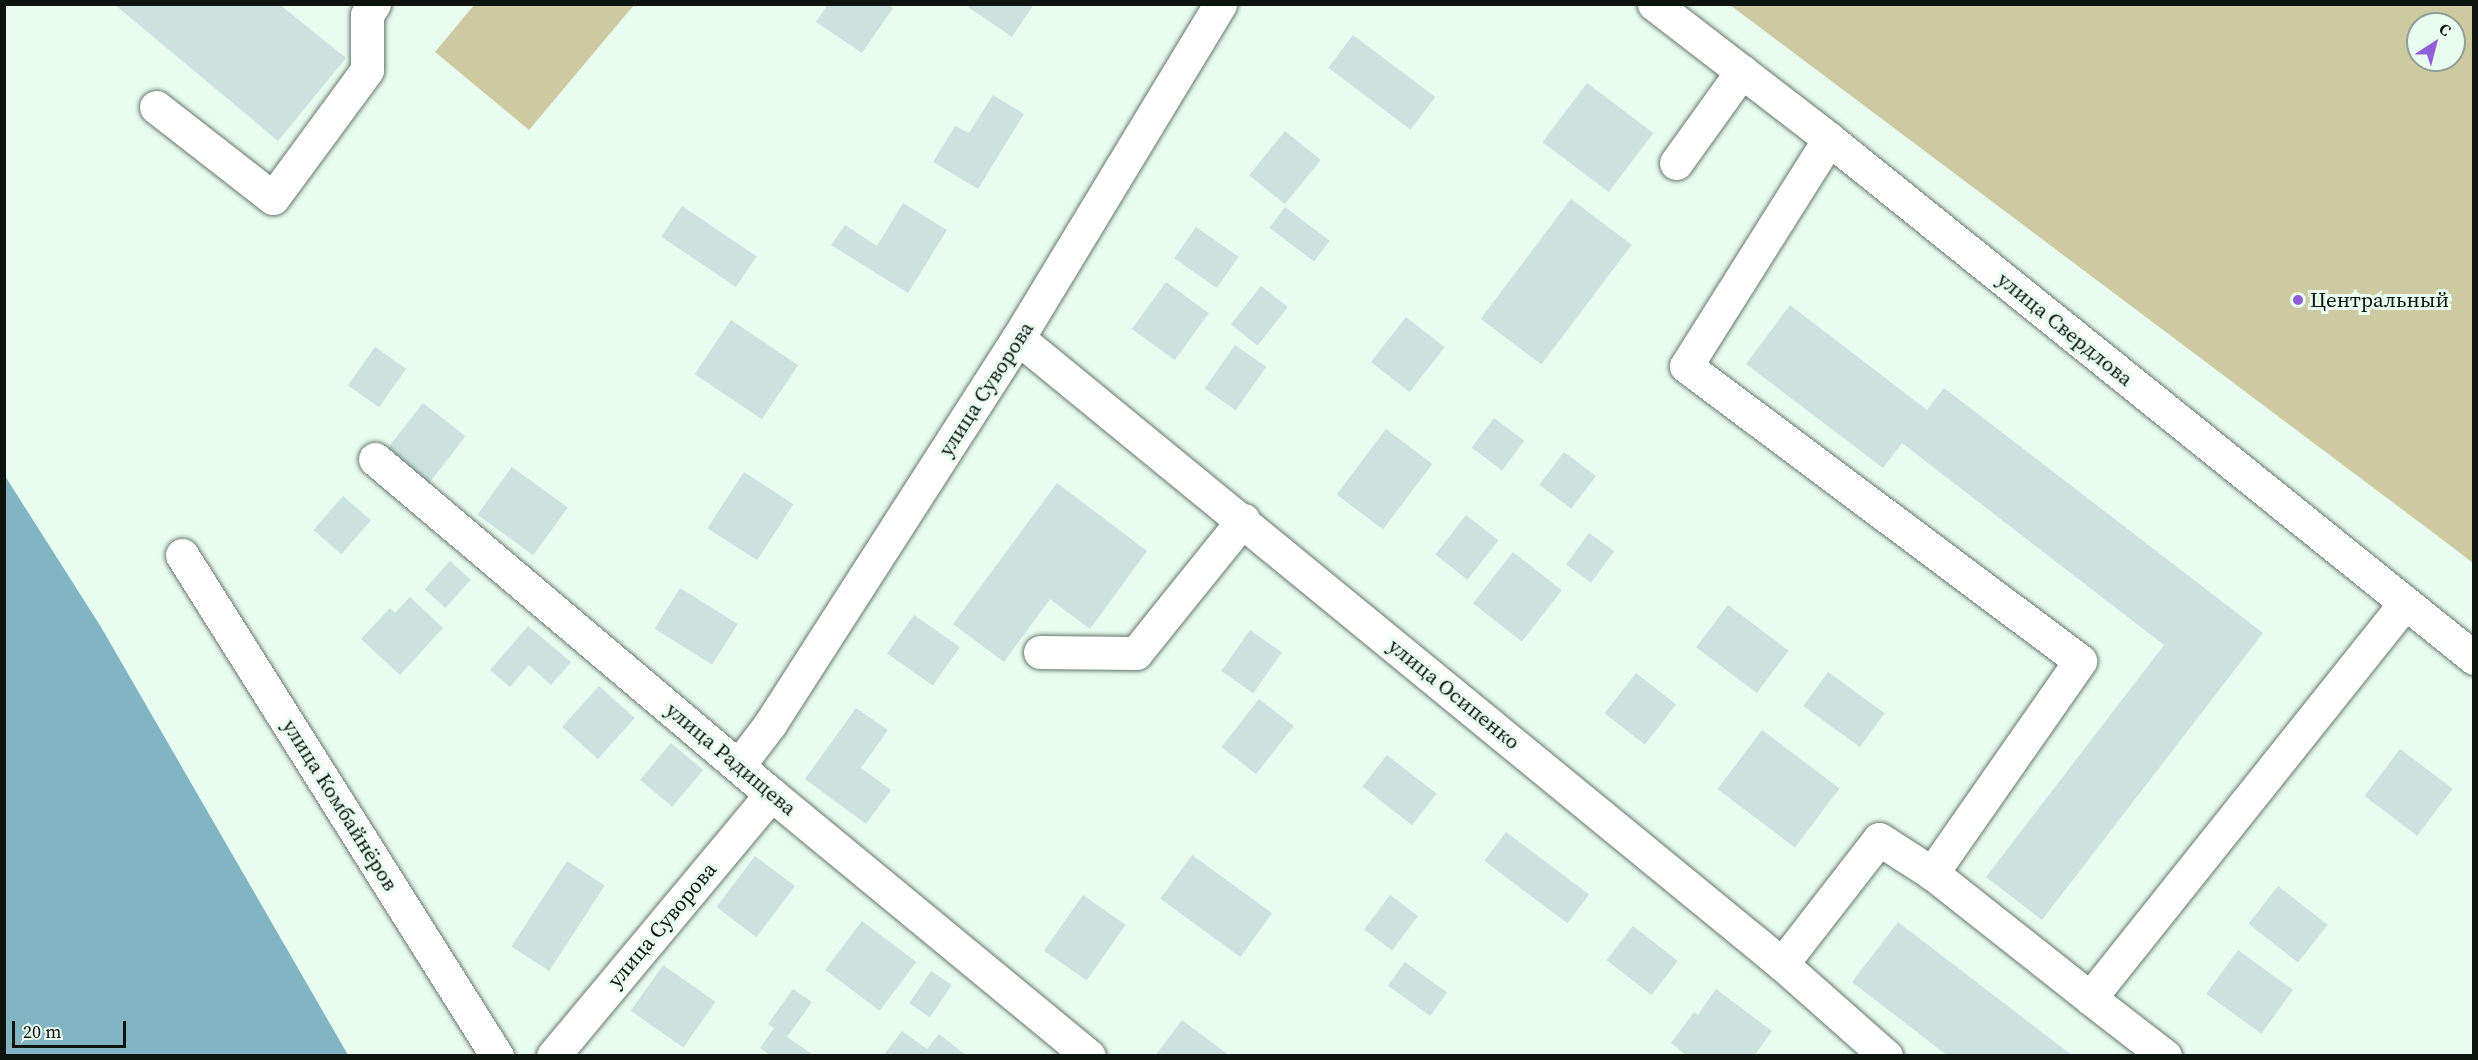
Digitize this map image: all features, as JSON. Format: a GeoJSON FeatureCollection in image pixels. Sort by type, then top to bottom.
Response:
{"type":"FeatureCollection","features":[{"type":"Feature","properties":{"kind":"street"},"geometry":{"type":"LineString","coordinates":[[156,107],[273,198],[367,70],[367,15],[374,4]]}},
{"type":"Feature","properties":{"kind":"street","name":"улица Суворова"},"geometry":{"type":"LineString","coordinates":[[739,765],[770,724],[1018,338],[1220,4]]}},
{"type":"Feature","properties":{"kind":"street","name":"улица Свердлова"},"geometry":{"type":"LineString","coordinates":[[1654,4],[1829,138],[2474,658]]}},
{"type":"Feature","properties":{"kind":"street"},"geometry":{"type":"LineString","coordinates":[[1676,164],[1742,71]]}},
{"type":"Feature","properties":{"kind":"street"},"geometry":{"type":"LineString","coordinates":[[1829,138],[1686,366],[2080,661],[1932,873]]}},
{"type":"Feature","properties":{"kind":"street","name":"улица Осипенко"},"geometry":{"type":"LineString","coordinates":[[1018,338],[1243,520],[1782,964],[1886,1056]]}},
{"type":"Feature","properties":{"kind":"street","name":"улица Радищева"},"geometry":{"type":"LineString","coordinates":[[375,459],[771,794],[1089,1056]]}},
{"type":"Feature","properties":{"kind":"street"},"geometry":{"type":"LineString","coordinates":[[1040,652],[1136,653],[1243,520]]}},
{"type":"Feature","properties":{"kind":"street","name":"улица Комбайнёров"},"geometry":{"type":"LineString","coordinates":[[182,555],[497,1056]]}},
{"type":"Feature","properties":{"kind":"street"},"geometry":{"type":"LineString","coordinates":[[2090,998],[2405,603]]}},
{"type":"Feature","properties":{"kind":"street","name":"улица Суворова"},"geometry":{"type":"LineString","coordinates":[[553,1056],[771,794]]}},
{"type":"Feature","properties":{"kind":"street"},"geometry":{"type":"LineString","coordinates":[[1782,964],[1879,839],[1932,873],[2165,1056]]}},
{"type":"Feature","properties":{"kind":"shaded area"},"geometry":{"type":"Polygon","coordinates":[[[474,5],[634,5],[529,130],[435,52],[474,5]]]}},
{"type":"Feature","properties":{"kind":"shaded area","name":"Центральный"},"geometry":{"type":"Polygon","coordinates":[[[1730,5],[2473,5],[2473,563],[1730,5]]]}},
{"type":"Feature","properties":{"kind":"water"},"geometry":{"type":"Polygon","coordinates":[[[5,476],[101,627],[348,1055],[5,1055],[5,476]]]}},
{"type":"Feature","properties":{"kind":"building"},"geometry":{"type":"Polygon","coordinates":[[[114,4],[279,4],[346,58],[278,141],[114,4]]]}},
{"type":"Feature","properties":{"kind":"building"},"geometry":{"type":"Polygon","coordinates":[[[828,4],[887,4],[893,8],[862,53],[816,22],[828,4]]]}},
{"type":"Feature","properties":{"kind":"building"},"geometry":{"type":"Polygon","coordinates":[[[970,4],[1034,4],[1012,37],[968,7],[970,4]]]}},
{"type":"Feature","properties":{"kind":"building"},"geometry":{"type":"Polygon","coordinates":[[[1353,35],[1435,97],[1411,130],[1328,68],[1353,35]]]}},
{"type":"Feature","properties":{"kind":"building"},"geometry":{"type":"Polygon","coordinates":[[[1587,83],[1653,133],[1609,192],[1542,142],[1587,83]]]}},
{"type":"Feature","properties":{"kind":"building"},"geometry":{"type":"Polygon","coordinates":[[[993,95],[1024,114],[978,189],[933,162],[955,126],[969,133],[993,95]]]}},
{"type":"Feature","properties":{"kind":"building"},"geometry":{"type":"Polygon","coordinates":[[[1285,131],[1321,160],[1285,204],[1249,175],[1285,131]]]}},
{"type":"Feature","properties":{"kind":"building"},"geometry":{"type":"Polygon","coordinates":[[[1571,199],[1632,245],[1541,365],[1481,319],[1571,199]]]}},
{"type":"Feature","properties":{"kind":"building"},"geometry":{"type":"Polygon","coordinates":[[[903,203],[947,230],[908,293],[831,245],[845,225],[877,246],[903,203]]]}},
{"type":"Feature","properties":{"kind":"building"},"geometry":{"type":"Polygon","coordinates":[[[682,206],[757,256],[736,287],[661,237],[682,206]]]}},
{"type":"Feature","properties":{"kind":"building"},"geometry":{"type":"Polygon","coordinates":[[[1285,207],[1330,241],[1314,261],[1269,228],[1285,207]]]}},
{"type":"Feature","properties":{"kind":"building"},"geometry":{"type":"Polygon","coordinates":[[[1196,227],[1239,257],[1217,288],[1174,258],[1196,227]]]}},
{"type":"Feature","properties":{"kind":"building"},"geometry":{"type":"Polygon","coordinates":[[[1166,282],[1209,313],[1175,360],[1132,329],[1166,282]]]}},
{"type":"Feature","properties":{"kind":"building"},"geometry":{"type":"Polygon","coordinates":[[[1261,286],[1288,307],[1258,346],[1231,325],[1261,286]]]}},
{"type":"Feature","properties":{"kind":"building"},"geometry":{"type":"Polygon","coordinates":[[[1790,305],[1927,410],[1944,388],[2263,633],[2042,920],[1986,877],[2164,645],[1902,443],[1883,468],[1746,364],[1790,305]]]}},
{"type":"Feature","properties":{"kind":"building"},"geometry":{"type":"Polygon","coordinates":[[[1406,317],[1445,347],[1410,392],[1371,362],[1406,317]]]}},
{"type":"Feature","properties":{"kind":"building"},"geometry":{"type":"Polygon","coordinates":[[[731,320],[798,365],[762,419],[695,374],[731,320]]]}},
{"type":"Feature","properties":{"kind":"building"},"geometry":{"type":"Polygon","coordinates":[[[1235,345],[1266,367],[1236,410],[1205,388],[1235,345]]]}},
{"type":"Feature","properties":{"kind":"building"},"geometry":{"type":"Polygon","coordinates":[[[375,347],[406,369],[379,407],[348,386],[375,347]]]}},
{"type":"Feature","properties":{"kind":"building"},"geometry":{"type":"Polygon","coordinates":[[[423,403],[466,436],[426,487],[384,453],[423,403]]]}},
{"type":"Feature","properties":{"kind":"building"},"geometry":{"type":"Polygon","coordinates":[[[1494,418],[1524,441],[1502,470],[1472,448],[1494,418]]]}},
{"type":"Feature","properties":{"kind":"building"},"geometry":{"type":"Polygon","coordinates":[[[1386,429],[1432,464],[1383,529],[1337,494],[1386,429]]]}},
{"type":"Feature","properties":{"kind":"building"},"geometry":{"type":"Polygon","coordinates":[[[1564,452],[1596,476],[1571,509],[1539,485],[1564,452]]]}},
{"type":"Feature","properties":{"kind":"building"},"geometry":{"type":"Polygon","coordinates":[[[512,467],[568,508],[533,555],[477,515],[512,467]]]}},
{"type":"Feature","properties":{"kind":"building"},"geometry":{"type":"Polygon","coordinates":[[[744,472],[793,504],[757,560],[708,528],[744,472]]]}},
{"type":"Feature","properties":{"kind":"building"},"geometry":{"type":"Polygon","coordinates":[[[1057,483],[1147,551],[1090,629],[1050,599],[1004,662],[953,624],[1057,483]]]}},
{"type":"Feature","properties":{"kind":"building"},"geometry":{"type":"Polygon","coordinates":[[[343,496],[371,520],[341,554],[313,530],[343,496]]]}},
{"type":"Feature","properties":{"kind":"building"},"geometry":{"type":"Polygon","coordinates":[[[1466,515],[1498,540],[1468,580],[1435,554],[1466,515]]]}},
{"type":"Feature","properties":{"kind":"building"},"geometry":{"type":"Polygon","coordinates":[[[1589,533],[1614,551],[1591,583],[1566,565],[1589,533]]]}},
{"type":"Feature","properties":{"kind":"building"},"geometry":{"type":"Polygon","coordinates":[[[1513,552],[1562,590],[1522,641],[1473,603],[1513,552]]]}},
{"type":"Feature","properties":{"kind":"building"},"geometry":{"type":"Polygon","coordinates":[[[450,561],[471,580],[445,608],[425,589],[450,561]]]}},
{"type":"Feature","properties":{"kind":"building"},"geometry":{"type":"Polygon","coordinates":[[[680,588],[738,624],[712,665],[655,629],[680,588]]]}},
{"type":"Feature","properties":{"kind":"building"},"geometry":{"type":"Polygon","coordinates":[[[410,597],[443,628],[400,675],[361,639],[390,608],[395,613],[410,597]]]}},
{"type":"Feature","properties":{"kind":"building"},"geometry":{"type":"Polygon","coordinates":[[[1728,605],[1789,651],[1757,693],[1696,647],[1728,605]]]}},
{"type":"Feature","properties":{"kind":"building"},"geometry":{"type":"Polygon","coordinates":[[[914,615],[960,647],[933,686],[887,654],[914,615]]]}},
{"type":"Feature","properties":{"kind":"building"},"geometry":{"type":"Polygon","coordinates":[[[528,626],[571,662],[551,685],[529,665],[510,687],[490,670],[528,626]]]}},
{"type":"Feature","properties":{"kind":"building"},"geometry":{"type":"Polygon","coordinates":[[[1250,630],[1282,652],[1253,693],[1221,671],[1250,630]]]}},
{"type":"Feature","properties":{"kind":"building"},"geometry":{"type":"Polygon","coordinates":[[[1828,672],[1885,713],[1860,747],[1803,706],[1828,672]]]}},
{"type":"Feature","properties":{"kind":"building"},"geometry":{"type":"Polygon","coordinates":[[[1636,673],[1676,704],[1645,745],[1605,713],[1636,673]]]}},
{"type":"Feature","properties":{"kind":"building"},"geometry":{"type":"Polygon","coordinates":[[[599,686],[635,718],[598,759],[562,727],[599,686]]]}},
{"type":"Feature","properties":{"kind":"building"},"geometry":{"type":"Polygon","coordinates":[[[1259,699],[1294,726],[1256,774],[1221,747],[1259,699]]]}},
{"type":"Feature","properties":{"kind":"building"},"geometry":{"type":"Polygon","coordinates":[[[856,708],[888,730],[861,768],[891,790],[866,824],[805,779],[856,708]]]}},
{"type":"Feature","properties":{"kind":"building"},"geometry":{"type":"Polygon","coordinates":[[[1762,730],[1839,788],[1795,847],[1717,789],[1762,730]]]}},
{"type":"Feature","properties":{"kind":"building"},"geometry":{"type":"Polygon","coordinates":[[[671,743],[703,770],[672,807],[640,780],[671,743]]]}},
{"type":"Feature","properties":{"kind":"building"},"geometry":{"type":"Polygon","coordinates":[[[2400,749],[2453,789],[2417,836],[2364,796],[2400,749]]]}},
{"type":"Feature","properties":{"kind":"building"},"geometry":{"type":"Polygon","coordinates":[[[1387,755],[1437,794],[1412,825],[1362,787],[1387,755]]]}},
{"type":"Feature","properties":{"kind":"building"},"geometry":{"type":"Polygon","coordinates":[[[1506,832],[1589,895],[1567,923],[1484,861],[1506,832]]]}},
{"type":"Feature","properties":{"kind":"building"},"geometry":{"type":"Polygon","coordinates":[[[1192,855],[1272,913],[1240,957],[1160,899],[1192,855]]]}},
{"type":"Feature","properties":{"kind":"building"},"geometry":{"type":"Polygon","coordinates":[[[755,856],[795,886],[756,937],[716,907],[755,856]]]}},
{"type":"Feature","properties":{"kind":"building"},"geometry":{"type":"Polygon","coordinates":[[[567,861],[605,886],[549,971],[511,947],[567,861]]]}},
{"type":"Feature","properties":{"kind":"building"},"geometry":{"type":"Polygon","coordinates":[[[2278,886],[2328,925],[2298,963],[2248,924],[2278,886]]]}},
{"type":"Feature","properties":{"kind":"building"},"geometry":{"type":"Polygon","coordinates":[[[1083,895],[1126,925],[1087,981],[1044,951],[1083,895]]]}},
{"type":"Feature","properties":{"kind":"building"},"geometry":{"type":"Polygon","coordinates":[[[1390,895],[1418,916],[1392,950],[1364,929],[1390,895]]]}},
{"type":"Feature","properties":{"kind":"building"},"geometry":{"type":"Polygon","coordinates":[[[862,921],[916,962],[880,1011],[825,970],[862,921]]]}},
{"type":"Feature","properties":{"kind":"building"},"geometry":{"type":"Polygon","coordinates":[[[1898,922],[2073,1056],[1948,1056],[1852,982],[1898,922]]]}},
{"type":"Feature","properties":{"kind":"building"},"geometry":{"type":"Polygon","coordinates":[[[1633,926],[1678,961],[1651,995],[1607,960],[1633,926]]]}},
{"type":"Feature","properties":{"kind":"building"},"geometry":{"type":"Polygon","coordinates":[[[2238,950],[2293,990],[2261,1034],[2206,994],[2238,950]]]}},
{"type":"Feature","properties":{"kind":"building"},"geometry":{"type":"Polygon","coordinates":[[[1405,962],[1447,993],[1430,1016],[1388,985],[1405,962]]]}},
{"type":"Feature","properties":{"kind":"building"},"geometry":{"type":"Polygon","coordinates":[[[663,965],[715,1002],[683,1048],[631,1011],[663,965]]]}},
{"type":"Feature","properties":{"kind":"building"},"geometry":{"type":"Polygon","coordinates":[[[931,971],[952,985],[930,1017],[909,1003],[931,971]]]}},
{"type":"Feature","properties":{"kind":"building"},"geometry":{"type":"Polygon","coordinates":[[[793,989],[812,1002],[787,1037],[812,1054],[771,1056],[760,1048],[774,1028],[768,1024],[793,989]]]}},
{"type":"Feature","properties":{"kind":"building"},"geometry":{"type":"Polygon","coordinates":[[[1716,989],[1772,1031],[1754,1056],[1687,1056],[1671,1043],[1694,1012],[1698,1015],[1716,989]]]}},
{"type":"Feature","properties":{"kind":"building"},"geometry":{"type":"Polygon","coordinates":[[[1182,1020],[1230,1056],[1155,1056],[1182,1020]]]}},
{"type":"Feature","properties":{"kind":"building"},"geometry":{"type":"Polygon","coordinates":[[[902,1031],[927,1049],[939,1034],[967,1056],[883,1056],[902,1031]]]}},
{"type":"Feature","properties":{"kind":"place","name":"Центральный"},"geometry":{"type":"Point","coordinates":[2298,300]}}]}
